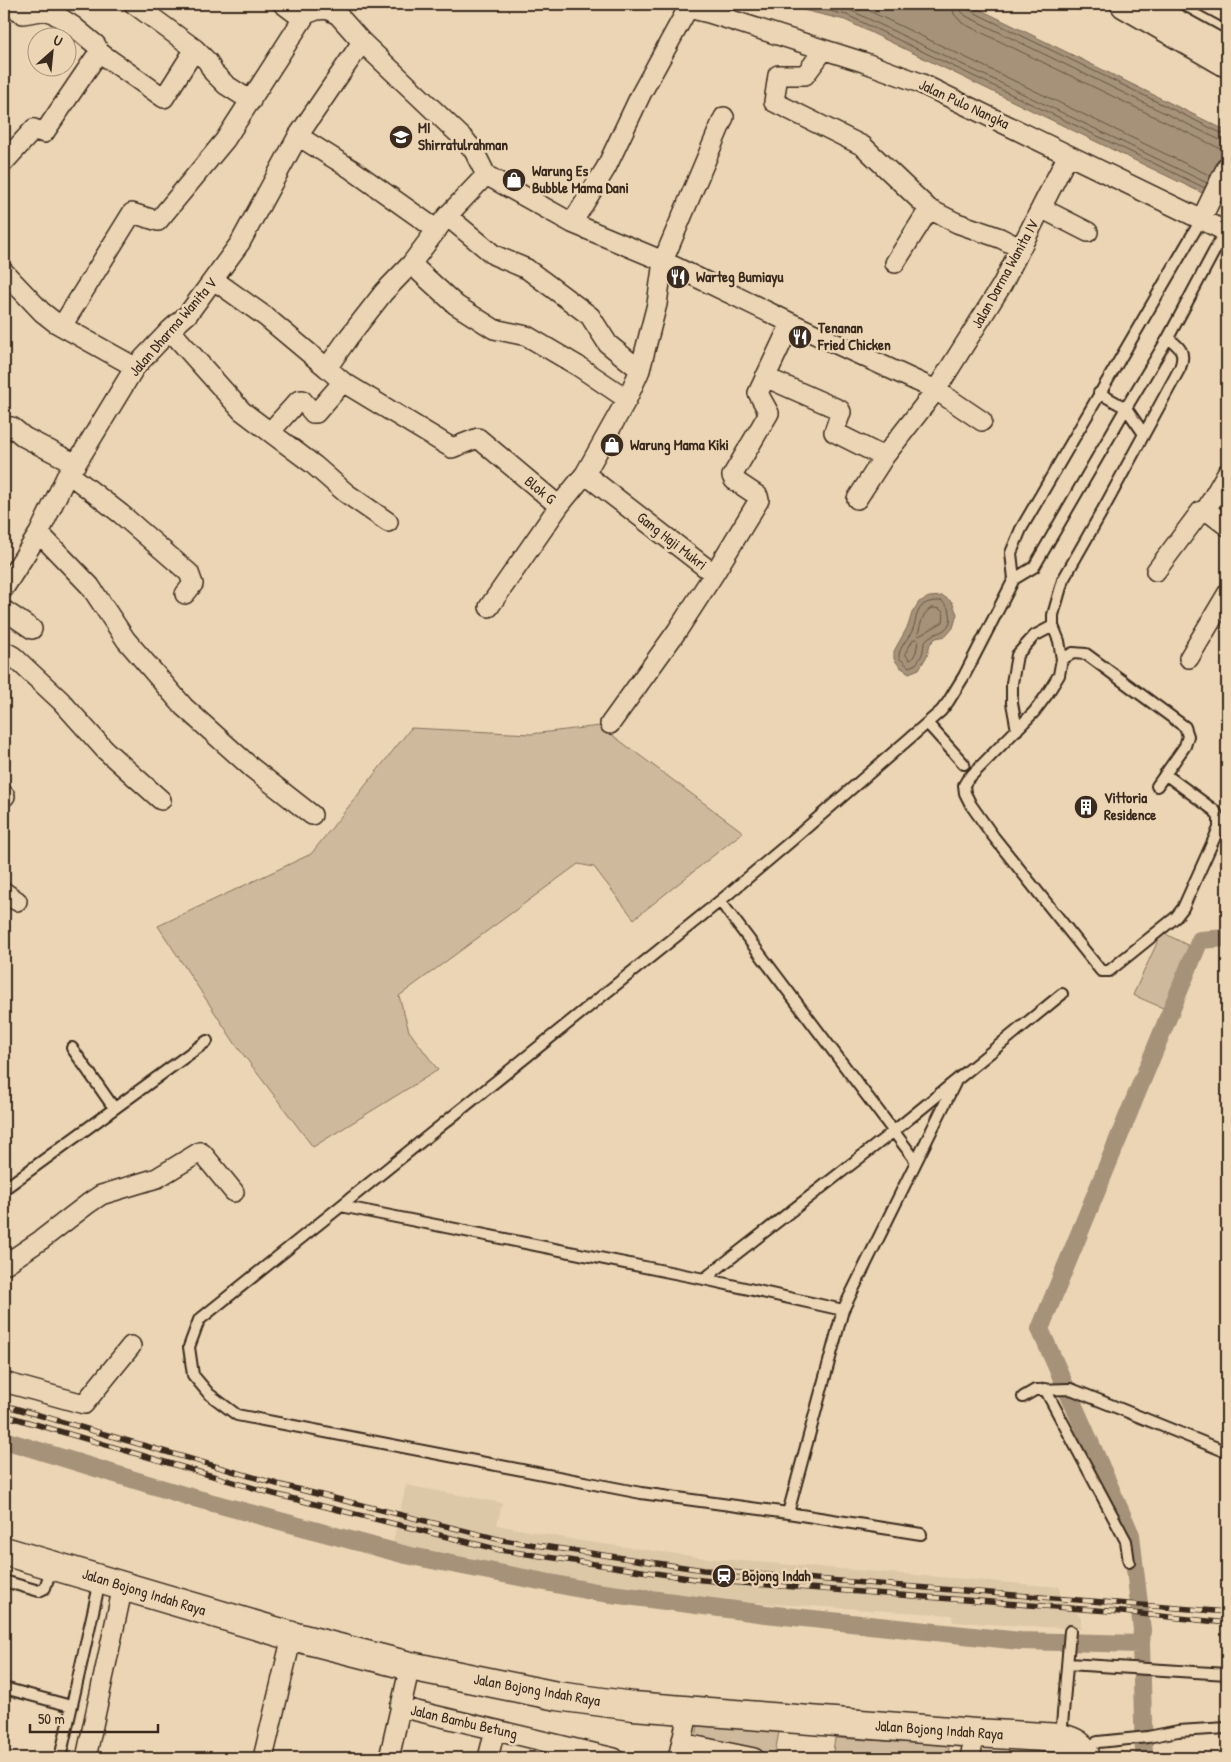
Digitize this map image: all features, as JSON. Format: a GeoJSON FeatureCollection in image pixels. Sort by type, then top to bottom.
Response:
{"type":"FeatureCollection","features":[{"type":"Feature","properties":{"kind":"main road"},"geometry":{"type":"LineString","coordinates":[[1125,4],[1227,63]]}},
{"type":"Feature","properties":{"kind":"main road","name":"Jalan Bojong Indah Raya"},"geometry":{"type":"LineString","coordinates":[[4,1551],[292,1636],[410,1666],[558,1696],[973,1746],[1082,1747]]}},
{"type":"Feature","properties":{"kind":"street"},"geometry":{"type":"LineString","coordinates":[[9,4],[23,14],[48,10],[73,26],[96,45],[99,52],[164,98],[196,49]]}},
{"type":"Feature","properties":{"kind":"street"},"geometry":{"type":"LineString","coordinates":[[134,4],[196,49],[208,62],[213,72],[226,85],[251,101]]}},
{"type":"Feature","properties":{"kind":"street"},"geometry":{"type":"LineString","coordinates":[[283,4],[295,13],[306,14],[327,9],[338,15],[362,42],[466,140],[486,175],[572,223],[663,261],[936,390],[982,421]]}},
{"type":"Feature","properties":{"kind":"street","name":"Jalan Pulo Nangka"},"geometry":{"type":"LineString","coordinates":[[572,223],[606,168],[641,94],[688,8],[863,62],[920,83],[1068,155],[1204,215],[1226,230]]}},
{"type":"Feature","properties":{"kind":"street"},"geometry":{"type":"LineString","coordinates":[[62,326],[132,213],[158,221],[225,140],[306,14]]}},
{"type":"Feature","properties":{"kind":"street","name":"Jalan Dharma Wanita V"},"geometry":{"type":"LineString","coordinates":[[4,588],[39,533],[72,469],[135,367],[188,314],[240,243],[298,136],[362,42]]}},
{"type":"Feature","properties":{"kind":"street"},"geometry":{"type":"LineString","coordinates":[[823,50],[805,75],[778,75],[774,102],[863,146],[929,209],[1020,248]]}},
{"type":"Feature","properties":{"kind":"street"},"geometry":{"type":"LineString","coordinates":[[4,162],[34,129],[44,133],[99,52]]}},
{"type":"Feature","properties":{"kind":"street","name":"Blok G"},"geometry":{"type":"LineString","coordinates":[[343,382],[452,448],[478,438],[559,506],[585,474],[627,399],[640,370],[657,304],[663,261],[724,118]]}},
{"type":"Feature","properties":{"kind":"street"},"geometry":{"type":"LineString","coordinates":[[298,136],[351,170],[494,255],[527,269],[590,316],[608,344],[640,370]]}},
{"type":"Feature","properties":{"kind":"street","name":"Jalan Darma Wanita IV"},"geometry":{"type":"LineString","coordinates":[[857,499],[884,457],[936,390],[1002,285],[1068,155]]}},
{"type":"Feature","properties":{"kind":"street"},"geometry":{"type":"LineString","coordinates":[[1204,215],[1227,166]]}},
{"type":"Feature","properties":{"kind":"street"},"geometry":{"type":"LineString","coordinates":[[327,368],[384,292],[411,264],[442,223],[486,175]]}},
{"type":"Feature","properties":{"kind":"street"},"geometry":{"type":"LineString","coordinates":[[1042,208],[1088,232]]}},
{"type":"Feature","properties":{"kind":"street"},"geometry":{"type":"LineString","coordinates":[[895,263],[929,209]]}},
{"type":"Feature","properties":{"kind":"street"},"geometry":{"type":"LineString","coordinates":[[411,264],[456,306],[494,328],[527,336],[578,366],[627,399]]}},
{"type":"Feature","properties":{"kind":"street"},"geometry":{"type":"LineString","coordinates":[[4,272],[42,312],[62,326],[135,367]]}},
{"type":"Feature","properties":{"kind":"street"},"geometry":{"type":"LineString","coordinates":[[214,280],[266,317],[343,382],[316,413],[302,400],[298,401],[270,432]]}},
{"type":"Feature","properties":{"kind":"street","name":"Gang Haji Mukri"},"geometry":{"type":"LineString","coordinates":[[585,474],[714,574],[759,500],[758,496],[734,480],[732,476],[769,413],[758,393],[791,323]]}},
{"type":"Feature","properties":{"kind":"street"},"geometry":{"type":"LineString","coordinates":[[170,330],[242,411],[346,493],[388,522]]}},
{"type":"Feature","properties":{"kind":"street"},"geometry":{"type":"LineString","coordinates":[[766,376],[840,410],[834,432],[884,457]]}},
{"type":"Feature","properties":{"kind":"street"},"geometry":{"type":"LineString","coordinates":[[4,429],[12,427],[72,469],[189,573],[193,584],[185,594]]}},
{"type":"Feature","properties":{"kind":"street"},"geometry":{"type":"LineString","coordinates":[[1156,571],[1201,511],[1206,510],[1227,473]]}},
{"type":"Feature","properties":{"kind":"street"},"geometry":{"type":"LineString","coordinates":[[489,607],[559,506]]}},
{"type":"Feature","properties":{"kind":"street"},"geometry":{"type":"LineString","coordinates":[[1206,510],[1227,526]]}},
{"type":"Feature","properties":{"kind":"street"},"geometry":{"type":"LineString","coordinates":[[39,533],[90,586],[126,640],[184,707],[252,768],[312,815]]}},
{"type":"Feature","properties":{"kind":"street"},"geometry":{"type":"LineString","coordinates":[[610,724],[677,631],[714,574]]}},
{"type":"Feature","properties":{"kind":"street"},"geometry":{"type":"LineString","coordinates":[[1189,658],[1227,594]]}},
{"type":"Feature","properties":{"kind":"street"},"geometry":{"type":"LineString","coordinates":[[4,610],[32,629]]}},
{"type":"Feature","properties":{"kind":"street"},"geometry":{"type":"LineString","coordinates":[[4,651],[20,662],[78,719],[105,750],[161,800]]}},
{"type":"Feature","properties":{"kind":"street"},"geometry":{"type":"LineString","coordinates":[[4,1265],[101,1195],[157,1178],[200,1152],[234,1192]]}},
{"type":"Feature","properties":{"kind":"street"},"geometry":{"type":"LineString","coordinates":[[4,1382],[84,1404],[131,1346]]}},
{"type":"Feature","properties":{"kind":"street"},"geometry":{"type":"LineString","coordinates":[[86,1758],[112,1583]]}},
{"type":"Feature","properties":{"kind":"street"},"geometry":{"type":"LineString","coordinates":[[263,1758],[292,1636]]}},
{"type":"Feature","properties":{"kind":"street"},"geometry":{"type":"LineString","coordinates":[[389,1758],[410,1666]]}},
{"type":"Feature","properties":{"kind":"street","name":"Jalan Bambu Betung"},"geometry":{"type":"LineString","coordinates":[[400,1707],[495,1730],[583,1755],[614,1758]]}},
{"type":"Feature","properties":{"kind":"street"},"geometry":{"type":"LineString","coordinates":[[686,1723],[680,1750],[754,1758]]}},
{"type":"Feature","properties":{"kind":"street"},"geometry":{"type":"LineString","coordinates":[[488,1758],[495,1730]]}},
{"type":"Feature","properties":{"kind":"lane"},"geometry":{"type":"LineString","coordinates":[[1158,4],[1227,42]]}},
{"type":"Feature","properties":{"kind":"lane"},"geometry":{"type":"LineString","coordinates":[[1201,4],[1227,18]]}},
{"type":"Feature","properties":{"kind":"lane"},"geometry":{"type":"LineString","coordinates":[[1014,579],[1010,553],[1021,529],[1204,215]]}},
{"type":"Feature","properties":{"kind":"lane"},"geometry":{"type":"LineString","coordinates":[[921,1534],[788,1512],[641,1493],[237,1415],[209,1394],[193,1375],[189,1348],[199,1320],[720,901],[928,724],[948,702],[1014,579],[1034,567],[1168,338],[1226,230]]}},
{"type":"Feature","properties":{"kind":"lane"},"geometry":{"type":"LineString","coordinates":[[1165,774],[1215,811],[1220,818],[1219,828],[1183,908],[1176,917],[1109,970],[1101,971],[1031,879],[993,836],[971,805],[964,785],[966,780],[1017,730],[1046,696],[1059,675],[1062,659],[1059,641],[1053,626],[1053,615],[1063,580],[1183,360],[1182,352],[1178,346],[1168,338]]}},
{"type":"Feature","properties":{"kind":"lane"},"geometry":{"type":"LineString","coordinates":[[1099,393],[1126,408],[1144,434]]}},
{"type":"Feature","properties":{"kind":"lane"},"geometry":{"type":"LineString","coordinates":[[1017,730],[1012,703],[1012,683],[1017,655],[1034,636],[1053,626]]}},
{"type":"Feature","properties":{"kind":"lane"},"geometry":{"type":"LineString","coordinates":[[1062,659],[1073,653],[1086,654],[1186,726],[1188,736],[1185,746],[1157,786]]}},
{"type":"Feature","properties":{"kind":"lane"},"geometry":{"type":"LineString","coordinates":[[928,724],[964,764]]}},
{"type":"Feature","properties":{"kind":"lane"},"geometry":{"type":"LineString","coordinates":[[720,901],[916,1161]]}},
{"type":"Feature","properties":{"kind":"lane"},"geometry":{"type":"LineString","coordinates":[[704,1279],[894,1132],[1062,994]]}},
{"type":"Feature","properties":{"kind":"lane"},"geometry":{"type":"LineString","coordinates":[[4,1189],[207,1041]]}},
{"type":"Feature","properties":{"kind":"lane"},"geometry":{"type":"LineString","coordinates":[[72,1048],[114,1108]]}},
{"type":"Feature","properties":{"kind":"lane"},"geometry":{"type":"LineString","coordinates":[[788,1512],[843,1310],[955,1083]]}},
{"type":"Feature","properties":{"kind":"lane"},"geometry":{"type":"LineString","coordinates":[[341,1206],[704,1279],[843,1310]]}},
{"type":"Feature","properties":{"kind":"lane"},"geometry":{"type":"LineString","coordinates":[[1049,1389],[1126,1541],[1129,1562]]}},
{"type":"Feature","properties":{"kind":"lane"},"geometry":{"type":"LineString","coordinates":[[1023,1397],[1035,1390],[1072,1389],[1227,1452]]}},
{"type":"Feature","properties":{"kind":"lane"},"geometry":{"type":"LineString","coordinates":[[4,1581],[39,1591],[45,1588],[53,1565]]}},
{"type":"Feature","properties":{"kind":"lane"},"geometry":{"type":"LineString","coordinates":[[60,1758],[71,1706],[112,1583]]}},
{"type":"Feature","properties":{"kind":"lane"},"geometry":{"type":"LineString","coordinates":[[1070,1633],[1068,1664],[1082,1747],[1178,1731],[1227,1728]]}},
{"type":"Feature","properties":{"kind":"lane"},"geometry":{"type":"LineString","coordinates":[[1068,1664],[1227,1674]]}},
{"type":"Feature","properties":{"kind":"lane"},"geometry":{"type":"LineString","coordinates":[[4,1688],[71,1706]]}},
{"type":"Feature","properties":{"kind":"shaded area"},"geometry":{"type":"Polygon","coordinates":[[[600,726],[743,832],[634,919],[594,867],[578,864],[399,996],[409,1031],[438,1070],[313,1147],[236,1045],[158,926],[311,854],[411,728],[531,734],[600,726]]]}},
{"type":"Feature","properties":{"kind":"shaded area"},"geometry":{"type":"Polygon","coordinates":[[[1162,932],[1191,947],[1163,1008],[1133,995],[1162,932]]]}},
{"type":"Feature","properties":{"kind":"shaded area"},"geometry":{"type":"Polygon","coordinates":[[[406,1485],[502,1503],[497,1525],[581,1541],[706,1558],[1060,1587],[1060,1595],[1081,1617],[1081,1629],[953,1622],[952,1615],[694,1599],[505,1570],[392,1546],[406,1485]]]}},
{"type":"Feature","properties":{"kind":"shaded area"},"geometry":{"type":"Polygon","coordinates":[[[699,1719],[779,1732],[774,1758],[740,1758],[694,1750],[699,1719]]]}},
{"type":"Feature","properties":{"kind":"shaded area"},"geometry":{"type":"Polygon","coordinates":[[[835,1738],[949,1745],[948,1758],[832,1758],[835,1738]]]}},
{"type":"Feature","properties":{"kind":"water"},"geometry":{"type":"Polygon","coordinates":[[[778,4],[965,4],[981,10],[1227,131],[1227,205],[845,20],[778,4]]]}},
{"type":"Feature","properties":{"kind":"water"},"geometry":{"type":"Polygon","coordinates":[[[943,596],[952,602],[957,614],[953,628],[946,636],[936,638],[930,644],[927,656],[919,669],[909,673],[900,667],[894,659],[894,651],[919,602],[929,597],[943,596]]]}},
{"type":"Feature","properties":{"kind":"waterway"},"geometry":{"type":"LineString","coordinates":[[1144,1758],[1142,1630],[1131,1535],[1040,1329],[1200,940],[1227,938]]}},
{"type":"Feature","properties":{"kind":"waterway"},"geometry":{"type":"LineString","coordinates":[[4,1440],[187,1496],[406,1555],[596,1592],[766,1614],[1020,1641],[1141,1644]]}},
{"type":"Feature","properties":{"kind":"railway"},"geometry":{"type":"LineString","coordinates":[[4,1405],[277,1484],[502,1540],[704,1570],[1227,1612]]}},
{"type":"Feature","properties":{"kind":"railway"},"geometry":{"type":"LineString","coordinates":[[4,1415],[274,1494],[500,1550],[702,1580],[1122,1612],[1227,1623]]}},
{"type":"Feature","properties":{"kind":"place","name":"MI Shirratulrahman"},"geometry":{"type":"Point","coordinates":[401,137]}},
{"type":"Feature","properties":{"kind":"place","name":"Warung Es Bubble Mama Dani"},"geometry":{"type":"Point","coordinates":[514,180]}},
{"type":"Feature","properties":{"kind":"place","name":"Warteg Bumiayu"},"geometry":{"type":"Point","coordinates":[678,277]}},
{"type":"Feature","properties":{"kind":"place","name":"Tenanan Fried Chicken"},"geometry":{"type":"Point","coordinates":[800,337]}},
{"type":"Feature","properties":{"kind":"place","name":"Warung Mama Kiki"},"geometry":{"type":"Point","coordinates":[612,445]}},
{"type":"Feature","properties":{"kind":"place","name":"Vittoria Residence"},"geometry":{"type":"Point","coordinates":[1086,807]}},
{"type":"Feature","properties":{"kind":"place","name":"Bojong Indah"},"geometry":{"type":"Point","coordinates":[724,1576]}}]}
